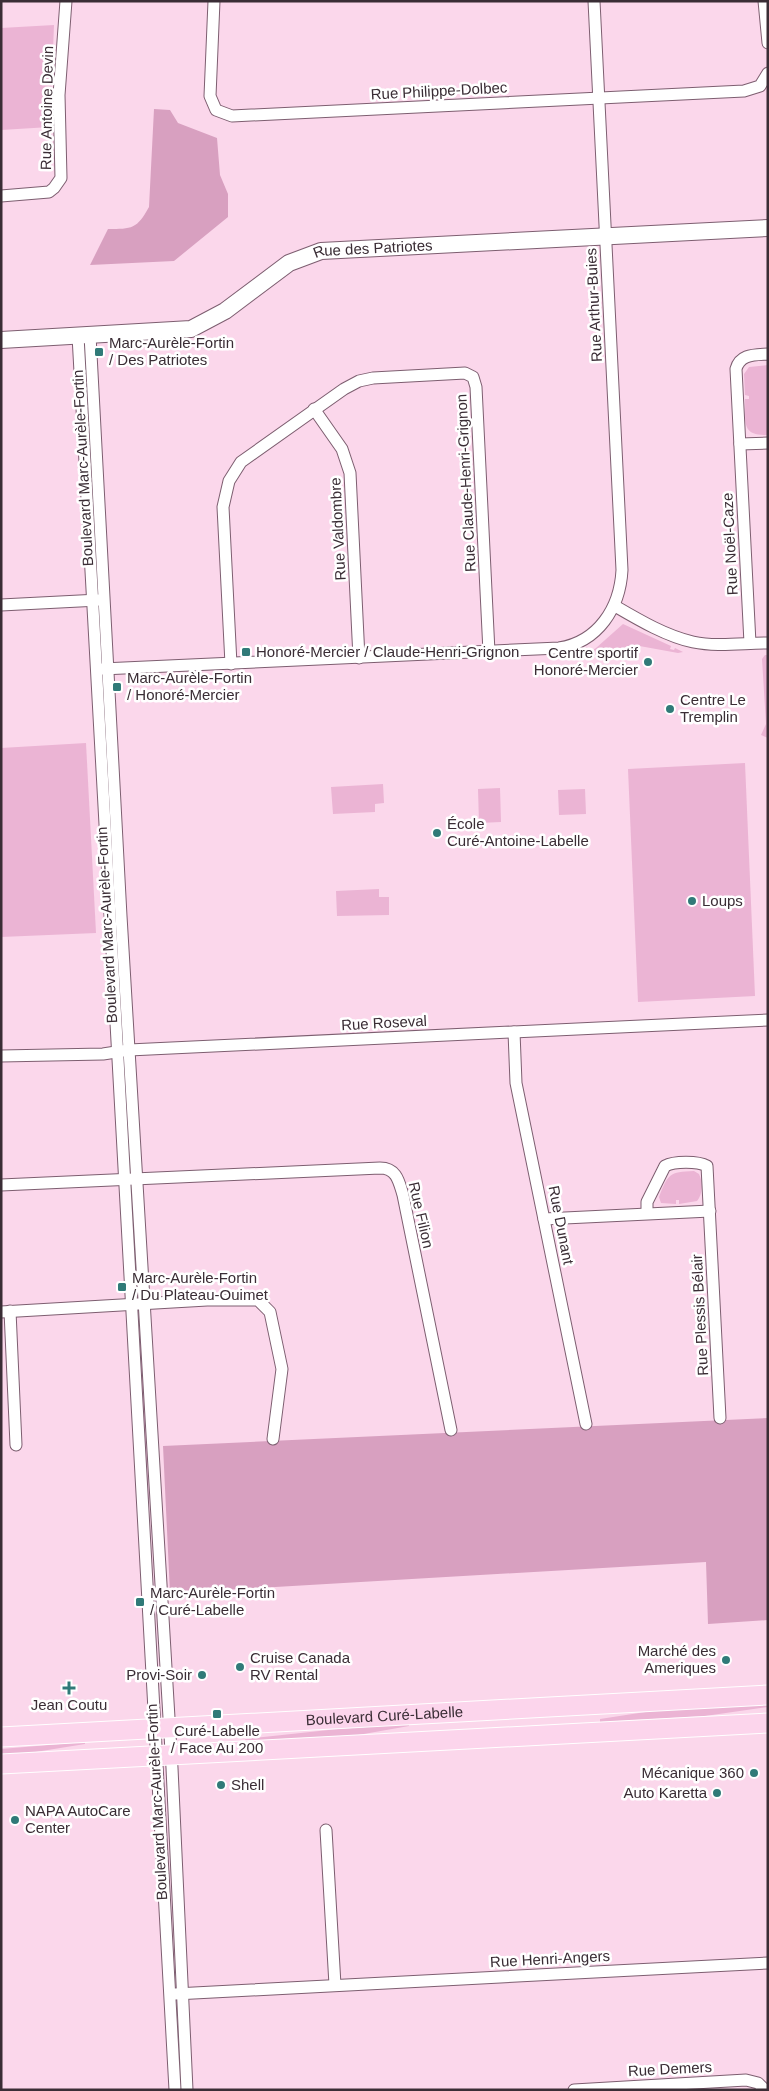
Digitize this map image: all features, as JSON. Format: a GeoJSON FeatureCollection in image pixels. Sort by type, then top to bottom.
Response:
{"type":"FeatureCollection","features":[{"type":"Feature","properties":{"kind":"main road","name":"Boulevard Curé-Labelle"},"geometry":{"type":"LineString","coordinates":[[1,1738],[768,1694]]}},
{"type":"Feature","properties":{"kind":"main road","name":"Boulevard Curé-Labelle"},"geometry":{"type":"LineString","coordinates":[[1,1764],[768,1722]]}},
{"type":"Feature","properties":{"kind":"street","name":"Rue Antoine Devin"},"geometry":{"type":"LineString","coordinates":[[1,196],[48,192],[54,188],[61,178],[59,95],[66,1]]}},
{"type":"Feature","properties":{"kind":"street","name":"Rue Philippe-Dolbec"},"geometry":{"type":"LineString","coordinates":[[214,1],[210,96],[216,110],[229,116],[748,90],[760,86],[768,73]]}},
{"type":"Feature","properties":{"kind":"street","name":"Rue Arthur-Buies"},"geometry":{"type":"LineString","coordinates":[[594,1],[622,570],[615,606]]}},
{"type":"Feature","properties":{"kind":"street"},"geometry":{"type":"LineString","coordinates":[[764,1],[768,43]]}},
{"type":"Feature","properties":{"kind":"street","name":"Rue des Patriotes"},"geometry":{"type":"LineString","coordinates":[[1,340],[178,331],[197,327],[241,300],[289,263],[321,251],[768,228]]}},
{"type":"Feature","properties":{"kind":"street","name":"Boulevard Marc-Aurèle-Fortin"},"geometry":{"type":"LineString","coordinates":[[84,336],[105,600],[130,1179],[131,1305],[162,1728]]}},
{"type":"Feature","properties":{"kind":"street","name":"Boulevard Marc-Aurèle-Fortin"},"geometry":{"type":"LineString","coordinates":[[84,336],[92,600],[123,1050]]}},
{"type":"Feature","properties":{"kind":"street","name":"Rue Noël-Caze"},"geometry":{"type":"LineString","coordinates":[[750,643],[737,366],[747,356],[768,354]]}},
{"type":"Feature","properties":{"kind":"street","name":"Rue Claude-Henri-Grignon"},"geometry":{"type":"LineString","coordinates":[[230,664],[223,513],[226,487],[234,471],[245,458],[344,389],[368,379],[465,373],[473,376],[476,387],[489,652]]}},
{"type":"Feature","properties":{"kind":"street","name":"Rue Valdombre"},"geometry":{"type":"LineString","coordinates":[[314,409],[342,448],[350,473],[359,658]]}},
{"type":"Feature","properties":{"kind":"street"},"geometry":{"type":"LineString","coordinates":[[740,444],[768,443]]}},
{"type":"Feature","properties":{"kind":"street"},"geometry":{"type":"LineString","coordinates":[[1,605],[105,600]]}},
{"type":"Feature","properties":{"kind":"street"},"geometry":{"type":"LineString","coordinates":[[96,669],[558,648],[574,645],[595,631],[615,606],[660,629],[690,641],[715,644],[768,643]]}},
{"type":"Feature","properties":{"kind":"street","name":"Rue Roseval"},"geometry":{"type":"LineString","coordinates":[[1,1056],[103,1054],[123,1050],[768,1020]]}},
{"type":"Feature","properties":{"kind":"street","name":"Rue Dunant"},"geometry":{"type":"LineString","coordinates":[[514,1032],[516,1078],[586,1424]]}},
{"type":"Feature","properties":{"kind":"street","name":"Rue Plessis Bélair"},"geometry":{"type":"LineString","coordinates":[[647,1213],[647,1202],[661,1171],[667,1164],[701,1164],[707,1166],[720,1418]]}},
{"type":"Feature","properties":{"kind":"street","name":"Rue Filion"},"geometry":{"type":"LineString","coordinates":[[1,1186],[380,1168],[392,1171],[397,1177],[403,1195],[451,1430]]}},
{"type":"Feature","properties":{"kind":"street","name":"Boulevard Marc-Aurèle-Fortin"},"geometry":{"type":"LineString","coordinates":[[130,1179],[144,1304],[162,1728],[169,1994],[175,2090]]}},
{"type":"Feature","properties":{"kind":"street"},"geometry":{"type":"LineString","coordinates":[[544,1219],[710,1211]]}},
{"type":"Feature","properties":{"kind":"street"},"geometry":{"type":"LineString","coordinates":[[16,1445],[6,1312],[254,1299],[269,1308],[282,1369],[272,1439]]}},
{"type":"Feature","properties":{"kind":"street","name":"Boulevard Marc-Aurèle-Fortin"},"geometry":{"type":"LineString","coordinates":[[163,1756],[181,1994],[186,2090]]}},
{"type":"Feature","properties":{"kind":"street"},"geometry":{"type":"LineString","coordinates":[[326,1830],[335,1985]]}},
{"type":"Feature","properties":{"kind":"street","name":"Rue Henri-Angers"},"geometry":{"type":"LineString","coordinates":[[169,1994],[768,1963]]}},
{"type":"Feature","properties":{"kind":"street","name":"Rue Demers"},"geometry":{"type":"LineString","coordinates":[[574,2090],[746,2080],[758,2082],[764,2090]]}},
{"type":"Feature","properties":{"kind":"shaded area"},"geometry":{"type":"Polygon","coordinates":[[[54,25],[50,127],[1,130],[1,28],[54,25]]]}},
{"type":"Feature","properties":{"kind":"shaded area"},"geometry":{"type":"Polygon","coordinates":[[[154,109],[170,110],[178,123],[217,138],[220,175],[228,194],[228,217],[174,261],[90,265],[108,229],[123,229],[137,224],[149,207],[154,109]]]}},
{"type":"Feature","properties":{"kind":"shaded area"},"geometry":{"type":"Polygon","coordinates":[[[768,365],[768,435],[759,435],[753,433],[746,426],[745,399],[749,399],[749,396],[745,395],[744,374],[749,367],[768,365]]]}},
{"type":"Feature","properties":{"kind":"shaded area"},"geometry":{"type":"Polygon","coordinates":[[[623,624],[671,646],[670,649],[674,650],[675,648],[683,652],[678,653],[634,645],[600,655],[580,658],[596,648],[623,624]]]}},
{"type":"Feature","properties":{"kind":"shaded area"},"geometry":{"type":"Polygon","coordinates":[[[765,655],[768,655],[768,738],[761,735],[766,724],[762,659],[765,655]]]}},
{"type":"Feature","properties":{"kind":"shaded area"},"geometry":{"type":"Polygon","coordinates":[[[86,743],[96,933],[1,937],[1,748],[86,743]]]}},
{"type":"Feature","properties":{"kind":"shaded area","name":"Loups"},"geometry":{"type":"Polygon","coordinates":[[[745,763],[755,996],[638,1002],[628,769],[745,763]]]}},
{"type":"Feature","properties":{"kind":"shaded area"},"geometry":{"type":"Polygon","coordinates":[[[383,784],[384,803],[375,804],[375,812],[333,814],[331,787],[383,784]]]}},
{"type":"Feature","properties":{"kind":"shaded area"},"geometry":{"type":"Polygon","coordinates":[[[500,788],[501,822],[479,823],[478,789],[500,788]]]}},
{"type":"Feature","properties":{"kind":"shaded area"},"geometry":{"type":"Polygon","coordinates":[[[585,789],[586,814],[559,815],[558,790],[585,789]]]}},
{"type":"Feature","properties":{"kind":"shaded area"},"geometry":{"type":"Polygon","coordinates":[[[379,889],[379,897],[389,897],[389,915],[337,916],[336,891],[379,889]]]}},
{"type":"Feature","properties":{"kind":"shaded area"},"geometry":{"type":"Polygon","coordinates":[[[694,1171],[699,1174],[702,1184],[697,1201],[679,1204],[679,1200],[676,1200],[676,1204],[661,1203],[659,1197],[670,1176],[679,1172],[694,1171]]]}},
{"type":"Feature","properties":{"kind":"shaded area"},"geometry":{"type":"Polygon","coordinates":[[[138,1319],[140,1321],[149,1499],[147,1499],[138,1319]]]}},
{"type":"Feature","properties":{"kind":"shaded area"},"geometry":{"type":"Polygon","coordinates":[[[768,1418],[768,1620],[708,1624],[706,1562],[170,1593],[163,1446],[768,1418]]]}},
{"type":"Feature","properties":{"kind":"shaded area"},"geometry":{"type":"Polygon","coordinates":[[[768,1704],[768,1707],[705,1716],[600,1722],[600,1719],[652,1711],[768,1704]]]}},
{"type":"Feature","properties":{"kind":"shaded area"},"geometry":{"type":"Polygon","coordinates":[[[409,1724],[409,1726],[358,1735],[246,1741],[245,1739],[338,1729],[409,1724]]]}},
{"type":"Feature","properties":{"kind":"shaded area"},"geometry":{"type":"Polygon","coordinates":[[[85,1742],[85,1744],[23,1754],[1,1755],[1,1749],[85,1742]]]}},
{"type":"Feature","properties":{"kind":"place","name":"Marc-Aurèle-Fortin / Des Patriotes"},"geometry":{"type":"Point","coordinates":[99,352]}},
{"type":"Feature","properties":{"kind":"place","name":"Honoré-Mercier / Claude-Henri-Grignon"},"geometry":{"type":"Point","coordinates":[246,652]}},
{"type":"Feature","properties":{"kind":"place","name":"Centre sportif Honoré-Mercier"},"geometry":{"type":"Point","coordinates":[648,662]}},
{"type":"Feature","properties":{"kind":"place","name":"Marc-Aurèle-Fortin / Honoré-Mercier"},"geometry":{"type":"Point","coordinates":[117,687]}},
{"type":"Feature","properties":{"kind":"place","name":"Centre Le Tremplin"},"geometry":{"type":"Point","coordinates":[670,709]}},
{"type":"Feature","properties":{"kind":"place","name":"École Curé-Antoine-Labelle"},"geometry":{"type":"Point","coordinates":[437,833]}},
{"type":"Feature","properties":{"kind":"place","name":"Loups"},"geometry":{"type":"Point","coordinates":[692,901]}},
{"type":"Feature","properties":{"kind":"place","name":"Marc-Aurèle-Fortin / Du Plateau-Ouimet"},"geometry":{"type":"Point","coordinates":[122,1287]}},
{"type":"Feature","properties":{"kind":"place","name":"Marc-Aurèle-Fortin / Curé-Labelle"},"geometry":{"type":"Point","coordinates":[140,1602]}},
{"type":"Feature","properties":{"kind":"place","name":"Marché des Ameriques"},"geometry":{"type":"Point","coordinates":[726,1660]}},
{"type":"Feature","properties":{"kind":"place","name":"Cruise Canada RV Rental"},"geometry":{"type":"Point","coordinates":[240,1667]}},
{"type":"Feature","properties":{"kind":"place","name":"Provi-Soir"},"geometry":{"type":"Point","coordinates":[202,1675]}},
{"type":"Feature","properties":{"kind":"place","name":"Jean Coutu"},"geometry":{"type":"Point","coordinates":[69,1688]}},
{"type":"Feature","properties":{"kind":"place","name":"Curé-Labelle / Face Au 200"},"geometry":{"type":"Point","coordinates":[217,1714]}},
{"type":"Feature","properties":{"kind":"place","name":"Mécanique 360"},"geometry":{"type":"Point","coordinates":[754,1773]}},
{"type":"Feature","properties":{"kind":"place","name":"Shell"},"geometry":{"type":"Point","coordinates":[221,1785]}},
{"type":"Feature","properties":{"kind":"place","name":"Auto Karetta"},"geometry":{"type":"Point","coordinates":[717,1793]}},
{"type":"Feature","properties":{"kind":"place","name":"NAPA AutoCare Center"},"geometry":{"type":"Point","coordinates":[15,1820]}}]}
